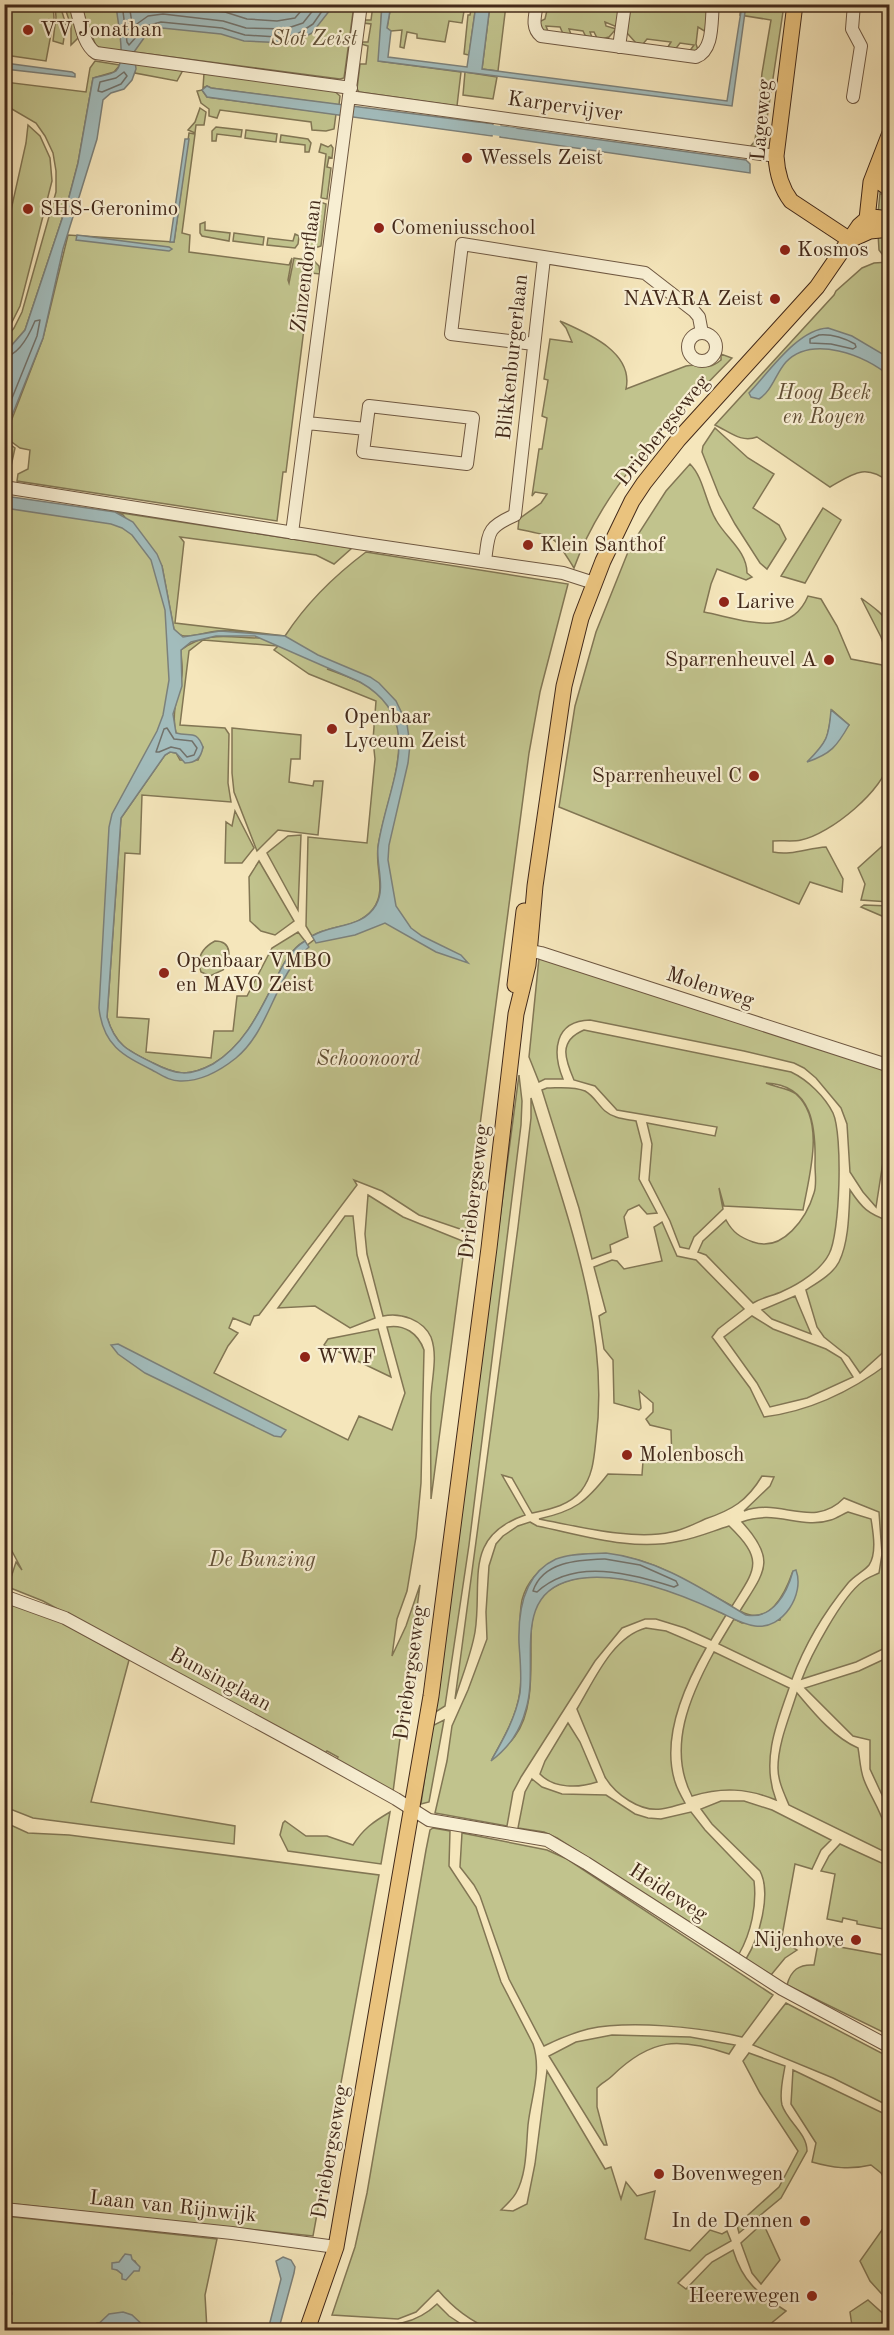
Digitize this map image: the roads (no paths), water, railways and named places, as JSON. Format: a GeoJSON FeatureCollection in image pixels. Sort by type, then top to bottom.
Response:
{"type":"FeatureCollection","features":[{"type":"Feature","properties":{"kind":"main road","name":"Lageweg"},"geometry":{"type":"LineString","coordinates":[[795,4],[776,156],[780,182],[785,193],[800,208],[850,240]]}},
{"type":"Feature","properties":{"kind":"main road"},"geometry":{"type":"LineString","coordinates":[[890,133],[873,177],[867,219],[872,217],[890,219]]}},
{"type":"Feature","properties":{"kind":"main road"},"geometry":{"type":"LineString","coordinates":[[873,177],[890,189]]}},
{"type":"Feature","properties":{"kind":"main road","name":"Driebergseweg"},"geometry":{"type":"LineString","coordinates":[[308,2331],[336,2247],[431,1696],[489,1248],[516,1014],[515,989],[524,950],[524,911],[535,886],[564,686],[581,618],[594,582],[632,501],[650,473],[710,403],[817,287],[867,219]]}},
{"type":"Feature","properties":{"kind":"main road"},"geometry":{"type":"LineString","coordinates":[[850,240],[870,231],[890,229]]}},
{"type":"Feature","properties":{"kind":"street","name":"Karpervijver"},"geometry":{"type":"LineString","coordinates":[[75,4],[84,36],[91,50],[96,53],[350,96],[776,156]]}},
{"type":"Feature","properties":{"kind":"street","name":"Zinzendorflaan"},"geometry":{"type":"LineString","coordinates":[[292,533],[361,4]]}},
{"type":"Feature","properties":{"kind":"street"},"geometry":{"type":"LineString","coordinates":[[537,4],[534,25],[536,32],[541,36],[696,57],[708,48],[713,4]]}},
{"type":"Feature","properties":{"kind":"street"},"geometry":{"type":"LineString","coordinates":[[619,47],[625,4]]}},
{"type":"Feature","properties":{"kind":"street"},"geometry":{"type":"LineString","coordinates":[[852,97],[861,46],[852,29],[854,4]]}},
{"type":"Feature","properties":{"kind":"street"},"geometry":{"type":"LineString","coordinates":[[534,344],[451,334],[462,244],[527,253],[544,258]]}},
{"type":"Feature","properties":{"kind":"street","name":"Blikkenburgerlaan"},"geometry":{"type":"LineString","coordinates":[[485,561],[490,532],[494,525],[515,515],[544,258],[645,273],[694,311],[699,317],[702,333]]}},
{"type":"Feature","properties":{"kind":"street"},"geometry":{"type":"LineString","coordinates":[[369,406],[473,418],[467,464],[363,452],[366,429],[369,406]]}},
{"type":"Feature","properties":{"kind":"street"},"geometry":{"type":"LineString","coordinates":[[307,423],[366,429]]}},
{"type":"Feature","properties":{"kind":"street"},"geometry":{"type":"LineString","coordinates":[[4,487],[563,573],[594,582]]}},
{"type":"Feature","properties":{"kind":"street","name":"Molenweg"},"geometry":{"type":"LineString","coordinates":[[524,950],[890,1066]]}},
{"type":"Feature","properties":{"kind":"street","name":"Bunsinglaan"},"geometry":{"type":"LineString","coordinates":[[4,1596],[65,1618],[412,1809]]}},
{"type":"Feature","properties":{"kind":"street","name":"Heideweg"},"geometry":{"type":"LineString","coordinates":[[412,1809],[429,1820],[547,1840],[782,1989],[890,2047]]}},
{"type":"Feature","properties":{"kind":"street","name":"Laan van Rijnwijk"},"geometry":{"type":"LineString","coordinates":[[4,2209],[243,2234],[336,2247]]}},
{"type":"Feature","properties":{"kind":"water"},"geometry":{"type":"Polygon","coordinates":[[[116,5],[334,5],[312,33],[298,41],[287,43],[244,41],[221,34],[162,28],[149,31],[134,52],[136,69],[132,80],[124,89],[111,93],[103,100],[97,139],[63,249],[43,338],[5,433],[5,353],[25,330],[68,201],[78,163],[93,78],[114,72],[119,66],[121,49],[116,5]]]}},
{"type":"Feature","properties":{"kind":"water"},"geometry":{"type":"Polygon","coordinates":[[[382,5],[391,5],[387,28],[391,31],[388,57],[467,67],[476,5],[490,5],[482,69],[727,101],[742,5],[746,5],[732,106],[378,61],[382,5]]]}},
{"type":"Feature","properties":{"kind":"water"},"geometry":{"type":"Polygon","coordinates":[[[5,63],[72,72],[75,77],[5,69],[5,63]]]}},
{"type":"Feature","properties":{"kind":"water"},"geometry":{"type":"Polygon","coordinates":[[[207,86],[493,124],[492,136],[207,97],[202,90],[207,86]]]}},
{"type":"Feature","properties":{"kind":"water"},"geometry":{"type":"Polygon","coordinates":[[[501,126],[746,160],[750,164],[750,173],[500,137],[501,126]]]}},
{"type":"Feature","properties":{"kind":"water"},"geometry":{"type":"Polygon","coordinates":[[[185,139],[189,139],[174,242],[170,242],[185,139]]]}},
{"type":"Feature","properties":{"kind":"water"},"geometry":{"type":"Polygon","coordinates":[[[77,235],[172,249],[169,251],[76,240],[77,235]]]}},
{"type":"Feature","properties":{"kind":"water"},"geometry":{"type":"Polygon","coordinates":[[[828,328],[852,336],[886,356],[889,359],[889,376],[867,361],[853,355],[824,349],[810,350],[797,354],[786,362],[763,396],[759,399],[751,397],[749,393],[795,343],[817,330],[828,328]]]}},
{"type":"Feature","properties":{"kind":"water"},"geometry":{"type":"Polygon","coordinates":[[[5,496],[115,512],[133,522],[157,554],[162,566],[174,629],[183,637],[220,631],[285,636],[318,655],[379,683],[396,701],[407,724],[410,745],[389,845],[388,860],[396,906],[411,928],[422,936],[461,955],[468,963],[436,952],[385,923],[355,935],[316,943],[312,936],[363,918],[370,913],[379,898],[378,847],[398,757],[399,736],[393,716],[381,698],[360,682],[255,636],[216,636],[191,642],[181,650],[182,686],[173,714],[176,733],[198,738],[203,747],[201,754],[195,761],[185,763],[176,753],[170,752],[165,755],[121,818],[107,1017],[110,1027],[118,1041],[136,1055],[176,1072],[197,1071],[224,1057],[233,1048],[255,1018],[290,955],[305,941],[309,947],[288,972],[248,1046],[218,1071],[189,1081],[174,1080],[123,1054],[116,1047],[105,1031],[99,1008],[109,827],[112,814],[157,731],[163,715],[169,680],[165,610],[151,560],[132,535],[111,524],[5,508],[5,496]]]}},
{"type":"Feature","properties":{"kind":"water"},"geometry":{"type":"Polygon","coordinates":[[[831,710],[849,725],[841,739],[832,748],[822,756],[807,762],[826,739],[831,710]]]}},
{"type":"Feature","properties":{"kind":"water"},"geometry":{"type":"Polygon","coordinates":[[[118,1344],[286,1430],[281,1437],[274,1436],[145,1373],[118,1354],[111,1345],[118,1344]]]}},
{"type":"Feature","properties":{"kind":"water"},"geometry":{"type":"Polygon","coordinates":[[[606,1553],[625,1556],[661,1568],[696,1585],[746,1615],[756,1615],[771,1609],[783,1596],[793,1571],[796,1570],[797,1589],[789,1609],[783,1616],[765,1626],[755,1626],[740,1622],[665,1590],[627,1580],[589,1577],[572,1580],[553,1588],[541,1600],[534,1616],[531,1633],[529,1691],[524,1717],[513,1738],[491,1761],[508,1728],[520,1693],[520,1618],[530,1584],[536,1574],[556,1559],[574,1555],[606,1553]]]}},
{"type":"Feature","properties":{"kind":"water"},"geometry":{"type":"Polygon","coordinates":[[[125,2254],[131,2255],[140,2267],[139,2271],[134,2271],[126,2280],[122,2279],[122,2274],[117,2270],[112,2269],[112,2263],[119,2262],[125,2254]]]}},
{"type":"Feature","properties":{"kind":"water"},"geometry":{"type":"Polygon","coordinates":[[[283,2257],[291,2260],[295,2267],[294,2273],[279,2328],[268,2330],[281,2279],[276,2261],[283,2257]]]}},
{"type":"Feature","properties":{"kind":"water"},"geometry":{"type":"Polygon","coordinates":[[[123,2312],[132,2315],[148,2330],[92,2330],[109,2314],[123,2312]]]}},
{"type":"Feature","properties":{"kind":"waterway"},"geometry":{"type":"LineString","coordinates":[[479,128],[514,133]]}},
{"type":"Feature","properties":{"kind":"place","name":"VV Jonathan"},"geometry":{"type":"Point","coordinates":[28,30]}},
{"type":"Feature","properties":{"kind":"place","name":"Wessels Zeist"},"geometry":{"type":"Point","coordinates":[467,158]}},
{"type":"Feature","properties":{"kind":"place","name":"SHS-Geronimo"},"geometry":{"type":"Point","coordinates":[28,209]}},
{"type":"Feature","properties":{"kind":"place","name":"Comeniusschool"},"geometry":{"type":"Point","coordinates":[379,228]}},
{"type":"Feature","properties":{"kind":"place","name":"Kosmos"},"geometry":{"type":"Point","coordinates":[785,250]}},
{"type":"Feature","properties":{"kind":"place","name":"NAVARA Zeist"},"geometry":{"type":"Point","coordinates":[775,299]}},
{"type":"Feature","properties":{"kind":"place","name":"Klein Santhof"},"geometry":{"type":"Point","coordinates":[528,545]}},
{"type":"Feature","properties":{"kind":"place","name":"Larive"},"geometry":{"type":"Point","coordinates":[724,602]}},
{"type":"Feature","properties":{"kind":"place","name":"Sparrenheuvel A"},"geometry":{"type":"Point","coordinates":[829,660]}},
{"type":"Feature","properties":{"kind":"place","name":"Openbaar Lyceum Zeist"},"geometry":{"type":"Point","coordinates":[332,729]}},
{"type":"Feature","properties":{"kind":"place","name":"Sparrenheuvel C"},"geometry":{"type":"Point","coordinates":[754,776]}},
{"type":"Feature","properties":{"kind":"place","name":"Openbaar VMBO en MAVO Zeist"},"geometry":{"type":"Point","coordinates":[164,973]}},
{"type":"Feature","properties":{"kind":"place","name":"WWF"},"geometry":{"type":"Point","coordinates":[305,1357]}},
{"type":"Feature","properties":{"kind":"place","name":"Molenbosch"},"geometry":{"type":"Point","coordinates":[627,1455]}},
{"type":"Feature","properties":{"kind":"place","name":"Nijenhove"},"geometry":{"type":"Point","coordinates":[856,1940]}},
{"type":"Feature","properties":{"kind":"place","name":"Bovenwegen"},"geometry":{"type":"Point","coordinates":[659,2174]}},
{"type":"Feature","properties":{"kind":"place","name":"In de Dennen"},"geometry":{"type":"Point","coordinates":[805,2221]}},
{"type":"Feature","properties":{"kind":"place","name":"Heerewegen"},"geometry":{"type":"Point","coordinates":[812,2296]}},
{"type":"Feature","properties":{"kind":"park label","name":"Slot Zeist"},"geometry":{"type":"Point","coordinates":[314,39]}},
{"type":"Feature","properties":{"kind":"park label","name":"Hoog Beek en Royen"},"geometry":{"type":"Point","coordinates":[824,405]}},
{"type":"Feature","properties":{"kind":"park label","name":"Schoonoord"},"geometry":{"type":"Point","coordinates":[368,1059]}},
{"type":"Feature","properties":{"kind":"park label","name":"De Bunzing"},"geometry":{"type":"Point","coordinates":[262,1560]}}]}
